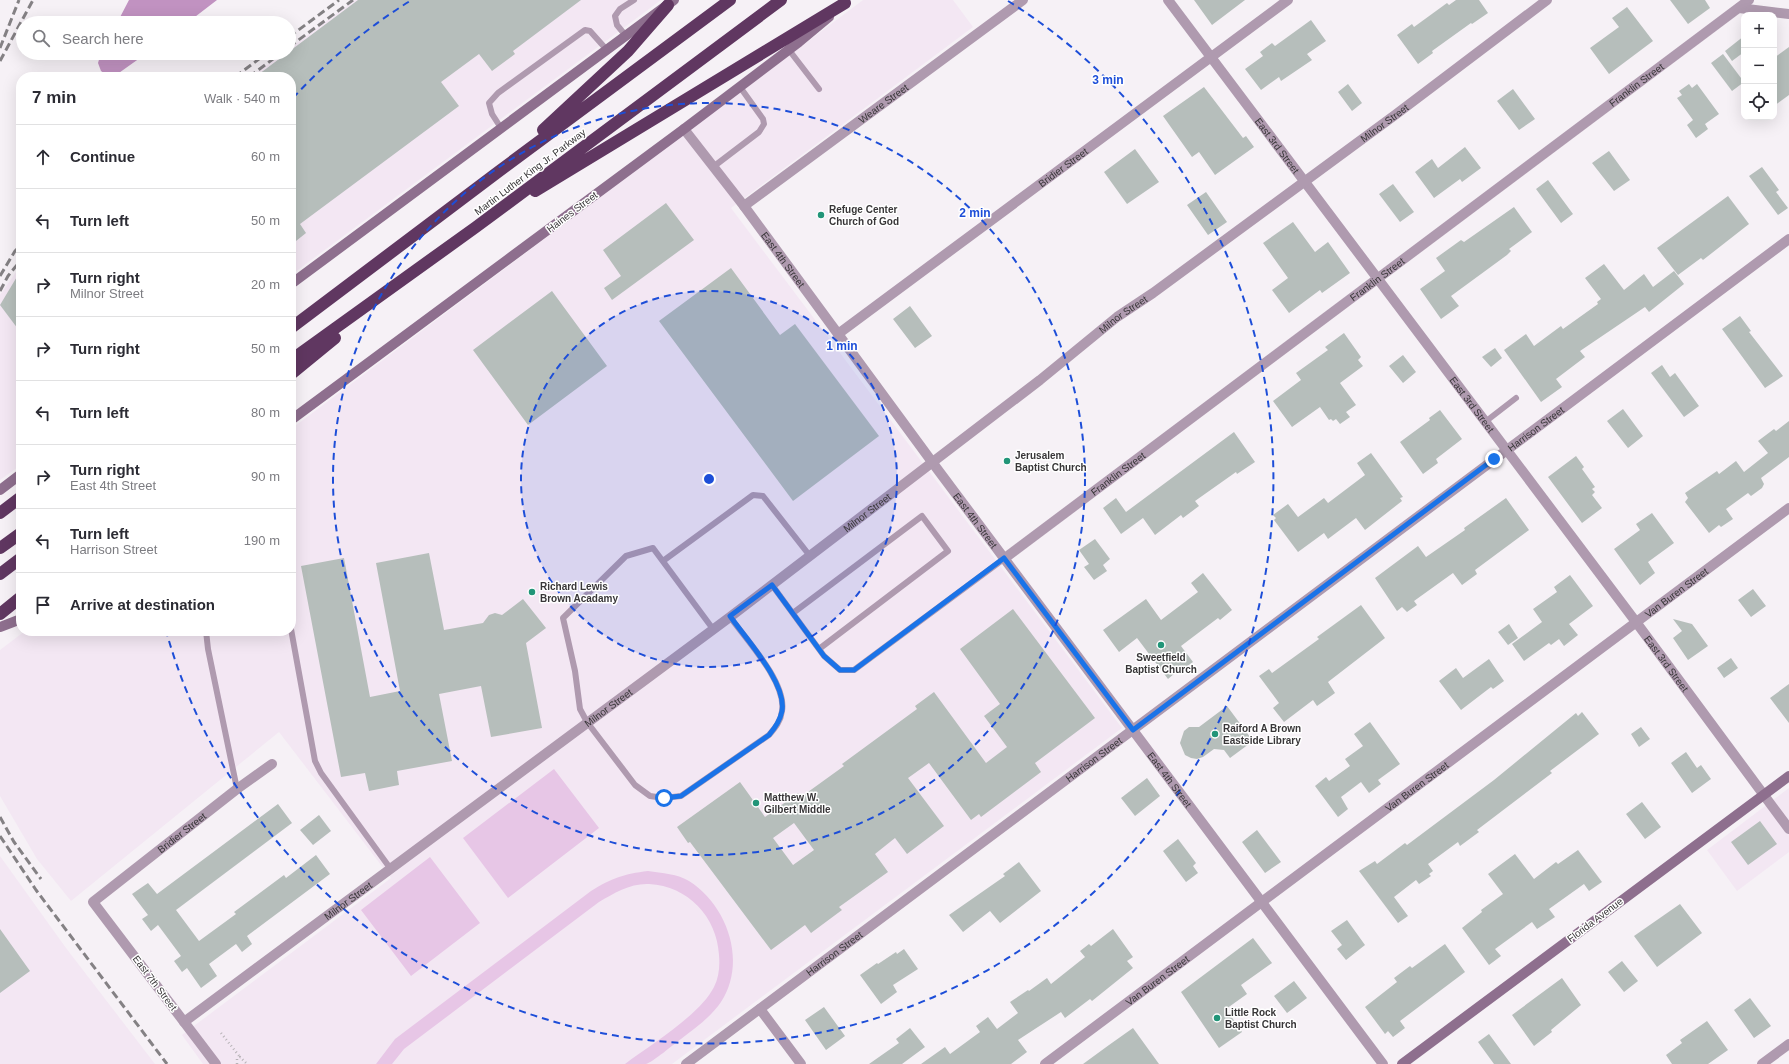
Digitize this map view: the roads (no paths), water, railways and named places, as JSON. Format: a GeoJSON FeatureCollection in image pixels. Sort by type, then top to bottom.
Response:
{"type":"FeatureCollection","features":[{"type":"Feature","properties":{"kind":"highway","name":"Martin Luther King Jr. Parkway"},"geometry":{"type":"LineString","coordinates":[[296,324],[730,0]]}},
{"type":"Feature","properties":{"kind":"highway","name":"Martin Luther King Jr. Parkway"},"geometry":{"type":"LineString","coordinates":[[296,356],[476,227],[781,0]]}},
{"type":"Feature","properties":{"kind":"highway"},"geometry":{"type":"LineString","coordinates":[[498,172],[628,51],[671,2]]}},
{"type":"Feature","properties":{"kind":"highway"},"geometry":{"type":"LineString","coordinates":[[476,227],[647,125],[847,2]]}},
{"type":"Feature","properties":{"kind":"highway"},"geometry":{"type":"LineString","coordinates":[[296,370],[409,276]]}},
{"type":"Feature","properties":{"kind":"highway"},"geometry":{"type":"LineString","coordinates":[[0,513],[16,501]]}},
{"type":"Feature","properties":{"kind":"highway"},"geometry":{"type":"LineString","coordinates":[[0,548],[16,537]]}},
{"type":"Feature","properties":{"kind":"highway"},"geometry":{"type":"LineString","coordinates":[[0,574],[16,562]]}},
{"type":"Feature","properties":{"kind":"highway"},"geometry":{"type":"LineString","coordinates":[[0,614],[16,601]]}},
{"type":"Feature","properties":{"kind":"street","name":"Weare Street"},"geometry":{"type":"LineString","coordinates":[[744,206],[1023,0]]}},
{"type":"Feature","properties":{"kind":"street","name":"East 3rd Street"},"geometry":{"type":"LineString","coordinates":[[1168,0],[1636,622],[1789,829]]}},
{"type":"Feature","properties":{"kind":"street","name":"Bridier Street"},"geometry":{"type":"LineString","coordinates":[[838,334],[1288,0]]}},
{"type":"Feature","properties":{"kind":"street","name":"Milnor Street"},"geometry":{"type":"LineString","coordinates":[[184,1022],[772,585],[1040,380],[1117,317],[1153,293],[1395,115],[1547,0]]}},
{"type":"Feature","properties":{"kind":"street","name":"Franklin Street"},"geometry":{"type":"LineString","coordinates":[[1004,558],[1749,0]]}},
{"type":"Feature","properties":{"kind":"street"},"geometry":{"type":"LineString","coordinates":[[296,280],[671,2]]}},
{"type":"Feature","properties":{"kind":"street","name":"Haines Street"},"geometry":{"type":"LineString","coordinates":[[296,416],[740,87],[789,50],[847,2]]}},
{"type":"Feature","properties":{"kind":"street"},"geometry":{"type":"LineString","coordinates":[[1739,8],[1789,14]]}},
{"type":"Feature","properties":{"kind":"street","name":"East 4th Street"},"geometry":{"type":"LineString","coordinates":[[684,129],[744,206],[1004,558],[1383,1064]]}},
{"type":"Feature","properties":{"kind":"street","name":"Harrison Street"},"geometry":{"type":"LineString","coordinates":[[686,1064],[1789,239]]}},
{"type":"Feature","properties":{"kind":"street"},"geometry":{"type":"LineString","coordinates":[[0,490],[16,478]]}},
{"type":"Feature","properties":{"kind":"street","name":"Van Buren Street"},"geometry":{"type":"LineString","coordinates":[[1045,1064],[1789,508]]}},
{"type":"Feature","properties":{"kind":"street"},"geometry":{"type":"LineString","coordinates":[[0,627],[16,621]]}},
{"type":"Feature","properties":{"kind":"street","name":"Bridier Street"},"geometry":{"type":"LineString","coordinates":[[93,902],[237,789],[272,764]]}},
{"type":"Feature","properties":{"kind":"street","name":"Florida Avenue"},"geometry":{"type":"LineString","coordinates":[[1402,1064],[1789,776]]}},
{"type":"Feature","properties":{"kind":"street","name":"East 7th Street"},"geometry":{"type":"LineString","coordinates":[[93,902],[216,1064]]}},
{"type":"Feature","properties":{"kind":"street"},"geometry":{"type":"LineString","coordinates":[[760,1009],[801,1064]]}},
{"type":"Feature","properties":{"kind":"street"},"geometry":{"type":"LineString","coordinates":[[1762,1064],[1789,1044]]}},
{"type":"Feature","properties":{"kind":"lane"},"geometry":{"type":"LineString","coordinates":[[626,36],[617,25],[615,16],[620,9],[634,0]]}},
{"type":"Feature","properties":{"kind":"lane"},"geometry":{"type":"LineString","coordinates":[[501,128],[492,114],[489,103],[498,93],[586,30],[590,31],[607,50]]}},
{"type":"Feature","properties":{"kind":"lane"},"geometry":{"type":"LineString","coordinates":[[789,50],[819,89]]}},
{"type":"Feature","properties":{"kind":"lane"},"geometry":{"type":"LineString","coordinates":[[713,167],[759,132],[764,124],[763,119],[740,87]]}},
{"type":"Feature","properties":{"kind":"lane"},"geometry":{"type":"LineString","coordinates":[[1485,422],[1516,398]]}},
{"type":"Feature","properties":{"kind":"lane"},"geometry":{"type":"LineString","coordinates":[[663,561],[753,495],[763,496],[810,556]]}},
{"type":"Feature","properties":{"kind":"lane"},"geometry":{"type":"LineString","coordinates":[[793,613],[922,516],[948,551],[819,649]]}},
{"type":"Feature","properties":{"kind":"lane"},"geometry":{"type":"LineString","coordinates":[[713,629],[653,548],[626,556],[563,618],[575,671],[580,710],[587,722],[636,785],[650,796],[664,798],[681,796],[769,735],[777,726],[782,711],[781,694],[776,679],[730,616]]}},
{"type":"Feature","properties":{"kind":"lane"},"geometry":{"type":"LineString","coordinates":[[772,585],[824,656],[840,670],[854,670],[1004,558]]}},
{"type":"Feature","properties":{"kind":"lane"},"geometry":{"type":"LineString","coordinates":[[207,636],[237,789]]}},
{"type":"Feature","properties":{"kind":"lane"},"geometry":{"type":"LineString","coordinates":[[292,636],[315,761],[321,773],[390,868]]}},
{"type":"Feature","properties":{"kind":"railway"},"geometry":{"type":"LineString","coordinates":[[0,48],[19,0]]}},
{"type":"Feature","properties":{"kind":"railway"},"geometry":{"type":"LineString","coordinates":[[24,16],[33,0]]}},
{"type":"Feature","properties":{"kind":"railway"},"geometry":{"type":"LineString","coordinates":[[296,32],[339,0]]}},
{"type":"Feature","properties":{"kind":"railway"},"geometry":{"type":"LineString","coordinates":[[296,42],[353,0]]}},
{"type":"Feature","properties":{"kind":"railway"},"geometry":{"type":"LineString","coordinates":[[0,61],[16,31]]}},
{"type":"Feature","properties":{"kind":"railway"},"geometry":{"type":"LineString","coordinates":[[242,72],[258,60]]}},
{"type":"Feature","properties":{"kind":"railway"},"geometry":{"type":"LineString","coordinates":[[256,72],[272,60]]}},
{"type":"Feature","properties":{"kind":"railway"},"geometry":{"type":"LineString","coordinates":[[0,276],[16,250]]}},
{"type":"Feature","properties":{"kind":"railway"},"geometry":{"type":"LineString","coordinates":[[0,291],[8,276],[16,266]]}},
{"type":"Feature","properties":{"kind":"railway"},"geometry":{"type":"LineString","coordinates":[[0,817],[14,842],[41,879]]}},
{"type":"Feature","properties":{"kind":"railway"},"geometry":{"type":"LineString","coordinates":[[0,836],[36,890],[167,1064]]}},
{"type":"Feature","properties":{"kind":"place","name":"Refuge Center Church of God"},"geometry":{"type":"Point","coordinates":[821,215]}},
{"type":"Feature","properties":{"kind":"place","name":"Jerusalem Baptist Church"},"geometry":{"type":"Point","coordinates":[1007,461]}},
{"type":"Feature","properties":{"kind":"place","name":"Richard Lewis Brown Acadamy"},"geometry":{"type":"Point","coordinates":[532,592]}},
{"type":"Feature","properties":{"kind":"place","name":"Sweetfield Baptist Church"},"geometry":{"type":"Point","coordinates":[1161,645]}},
{"type":"Feature","properties":{"kind":"place","name":"Raiford A Brown Eastside Library"},"geometry":{"type":"Point","coordinates":[1215,734]}},
{"type":"Feature","properties":{"kind":"place","name":"Matthew W. Gilbert Middle"},"geometry":{"type":"Point","coordinates":[756,803]}},
{"type":"Feature","properties":{"kind":"place","name":"Little Rock Baptist Church"},"geometry":{"type":"Point","coordinates":[1217,1018]}}]}
